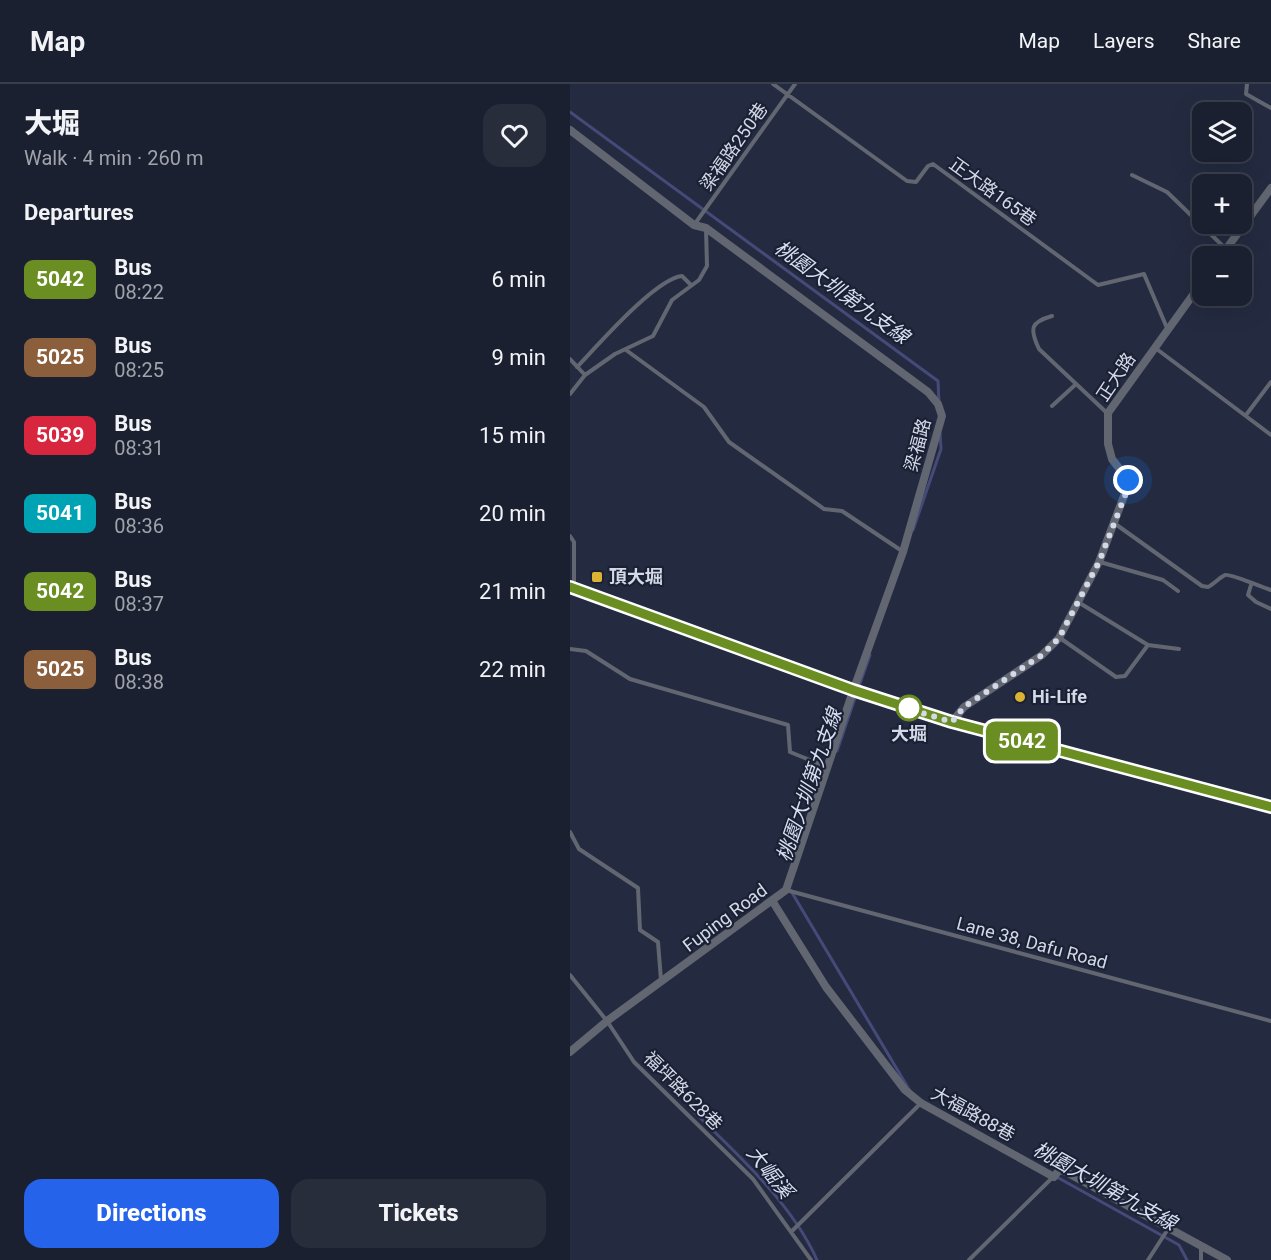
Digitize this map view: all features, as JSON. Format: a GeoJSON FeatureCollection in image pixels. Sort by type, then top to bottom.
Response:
{"type":"FeatureCollection","features":[{"type":"Feature","properties":{"kind":"main road"},"geometry":{"type":"LineString","coordinates":[[572,588],[856,691],[952,722],[1271,807]]}},
{"type":"Feature","properties":{"kind":"street","name":"梁福路"},"geometry":{"type":"LineString","coordinates":[[570,130],[694,225],[706,228],[928,393],[938,404],[942,416],[940,427],[903,552],[856,691]]}},
{"type":"Feature","properties":{"kind":"street"},"geometry":{"type":"LineString","coordinates":[[1228,246],[1271,188]]}},
{"type":"Feature","properties":{"kind":"street","name":"正大路"},"geometry":{"type":"LineString","coordinates":[[952,722],[964,707],[1042,655],[1059,638],[1099,562],[1128,488],[1128,480],[1112,459],[1108,444],[1108,413],[1192,296]]}},
{"type":"Feature","properties":{"kind":"street","name":"Fuping Road"},"geometry":{"type":"LineString","coordinates":[[570,1052],[608,1021],[773,902],[786,890],[856,691]]}},
{"type":"Feature","properties":{"kind":"street","name":"大福路88巷"},"geometry":{"type":"LineString","coordinates":[[773,902],[825,987],[905,1090],[921,1103],[1054,1177],[1059,1170],[1066,1172],[1227,1260]]}},
{"type":"Feature","properties":{"kind":"lane"},"geometry":{"type":"LineString","coordinates":[[773,84],[787,95]]}},
{"type":"Feature","properties":{"kind":"lane","name":"梁福路250巷"},"geometry":{"type":"LineString","coordinates":[[694,225],[795,84]]}},
{"type":"Feature","properties":{"kind":"lane"},"geometry":{"type":"LineString","coordinates":[[1247,84],[1246,94],[1271,108]]}},
{"type":"Feature","properties":{"kind":"lane","name":"正大路165巷"},"geometry":{"type":"LineString","coordinates":[[787,95],[907,181],[916,182],[928,165],[933,165],[1098,285],[1144,274],[1167,329]]}},
{"type":"Feature","properties":{"kind":"lane"},"geometry":{"type":"LineString","coordinates":[[1132,175],[1167,192],[1217,246]]}},
{"type":"Feature","properties":{"kind":"lane"},"geometry":{"type":"LineString","coordinates":[[570,394],[585,375],[615,354],[653,336],[672,300],[699,280],[707,266],[706,228]]}},
{"type":"Feature","properties":{"kind":"lane"},"geometry":{"type":"LineString","coordinates":[[577,367],[621,321],[666,282],[682,276],[691,285]]}},
{"type":"Feature","properties":{"kind":"lane"},"geometry":{"type":"LineString","coordinates":[[1052,316],[1038,320],[1034,325],[1033,336],[1039,348],[1075,385],[1108,413]]}},
{"type":"Feature","properties":{"kind":"lane"},"geometry":{"type":"LineString","coordinates":[[1154,347],[1271,435]]}},
{"type":"Feature","properties":{"kind":"lane"},"geometry":{"type":"LineString","coordinates":[[626,350],[704,407],[729,442],[824,509],[842,511],[903,552]]}},
{"type":"Feature","properties":{"kind":"lane"},"geometry":{"type":"LineString","coordinates":[[570,359],[585,375]]}},
{"type":"Feature","properties":{"kind":"lane"},"geometry":{"type":"LineString","coordinates":[[1246,416],[1271,382]]}},
{"type":"Feature","properties":{"kind":"lane"},"geometry":{"type":"LineString","coordinates":[[1052,406],[1075,385]]}},
{"type":"Feature","properties":{"kind":"lane"},"geometry":{"type":"LineString","coordinates":[[1114,523],[1202,586],[1208,587],[1226,574],[1232,574],[1251,585],[1271,590]]}},
{"type":"Feature","properties":{"kind":"lane"},"geometry":{"type":"LineString","coordinates":[[570,536],[574,542],[572,588]]}},
{"type":"Feature","properties":{"kind":"lane"},"geometry":{"type":"LineString","coordinates":[[1099,562],[1164,580],[1178,591]]}},
{"type":"Feature","properties":{"kind":"lane"},"geometry":{"type":"LineString","coordinates":[[1251,585],[1248,595],[1250,598],[1271,609]]}},
{"type":"Feature","properties":{"kind":"lane"},"geometry":{"type":"LineString","coordinates":[[1077,602],[1148,645],[1179,649]]}},
{"type":"Feature","properties":{"kind":"lane"},"geometry":{"type":"LineString","coordinates":[[1059,638],[1116,677],[1125,676],[1148,645]]}},
{"type":"Feature","properties":{"kind":"lane"},"geometry":{"type":"LineString","coordinates":[[570,649],[586,651],[630,679],[788,725],[790,752],[828,767]]}},
{"type":"Feature","properties":{"kind":"lane"},"geometry":{"type":"LineString","coordinates":[[570,832],[579,849],[638,888],[640,930],[658,942],[661,984]]}},
{"type":"Feature","properties":{"kind":"lane","name":"Lane 38, Dafu Road"},"geometry":{"type":"LineString","coordinates":[[786,890],[1271,1021]]}},
{"type":"Feature","properties":{"kind":"lane","name":"福坪路628巷"},"geometry":{"type":"LineString","coordinates":[[570,975],[608,1021],[634,1062],[753,1179],[811,1260]]}},
{"type":"Feature","properties":{"kind":"lane"},"geometry":{"type":"LineString","coordinates":[[791,1233],[921,1103]]}},
{"type":"Feature","properties":{"kind":"lane"},"geometry":{"type":"LineString","coordinates":[[969,1260],[1054,1177]]}},
{"type":"Feature","properties":{"kind":"lane"},"geometry":{"type":"LineString","coordinates":[[1148,1260],[1168,1229]]}},
{"type":"Feature","properties":{"kind":"lane"},"geometry":{"type":"LineString","coordinates":[[1201,1245],[1201,1260]]}},
{"type":"Feature","properties":{"kind":"waterway","name":"桃園大圳第九支線"},"geometry":{"type":"LineString","coordinates":[[570,112],[938,381],[939,403]]}},
{"type":"Feature","properties":{"kind":"waterway","name":"桃園大圳第九支線"},"geometry":{"type":"LineString","coordinates":[[913,530],[941,449],[940,433]]}},
{"type":"Feature","properties":{"kind":"waterway","name":"桃園大圳第九支線"},"geometry":{"type":"LineString","coordinates":[[858,689],[870,655]]}},
{"type":"Feature","properties":{"kind":"waterway","name":"桃園大圳第九支線"},"geometry":{"type":"LineString","coordinates":[[837,751],[856,695]]}},
{"type":"Feature","properties":{"kind":"waterway","name":"桃園大圳第九支線"},"geometry":{"type":"LineString","coordinates":[[791,891],[910,1091]]}},
{"type":"Feature","properties":{"kind":"waterway","name":"大崛溪"},"geometry":{"type":"LineString","coordinates":[[691,1109],[744,1161],[778,1199],[793,1218],[817,1260]]}},
{"type":"Feature","properties":{"kind":"waterway","name":"桃園大圳第九支線"},"geometry":{"type":"LineString","coordinates":[[1055,1176],[1179,1245],[1187,1260]]}},
{"type":"Feature","properties":{"kind":"bus line","name":"5042"},"geometry":{"type":"LineString","coordinates":[[570,587],[853,690],[952,722],[1271,807]]}},
{"type":"Feature","properties":{"kind":"place","name":"頂大堀"},"geometry":{"type":"Point","coordinates":[597,577]}},
{"type":"Feature","properties":{"kind":"place","name":"Hi-Life"},"geometry":{"type":"Point","coordinates":[1020,697]}},
{"type":"Feature","properties":{"kind":"place","name":"大堀"},"geometry":{"type":"Point","coordinates":[909,708]}},
{"type":"Feature","properties":{"kind":"route"},"geometry":{"type":"LineString","coordinates":[[909,708],[906,708],[952,722],[964,707],[1042,655],[1059,638],[1099,562],[1128,488],[1128,480]]}}]}
